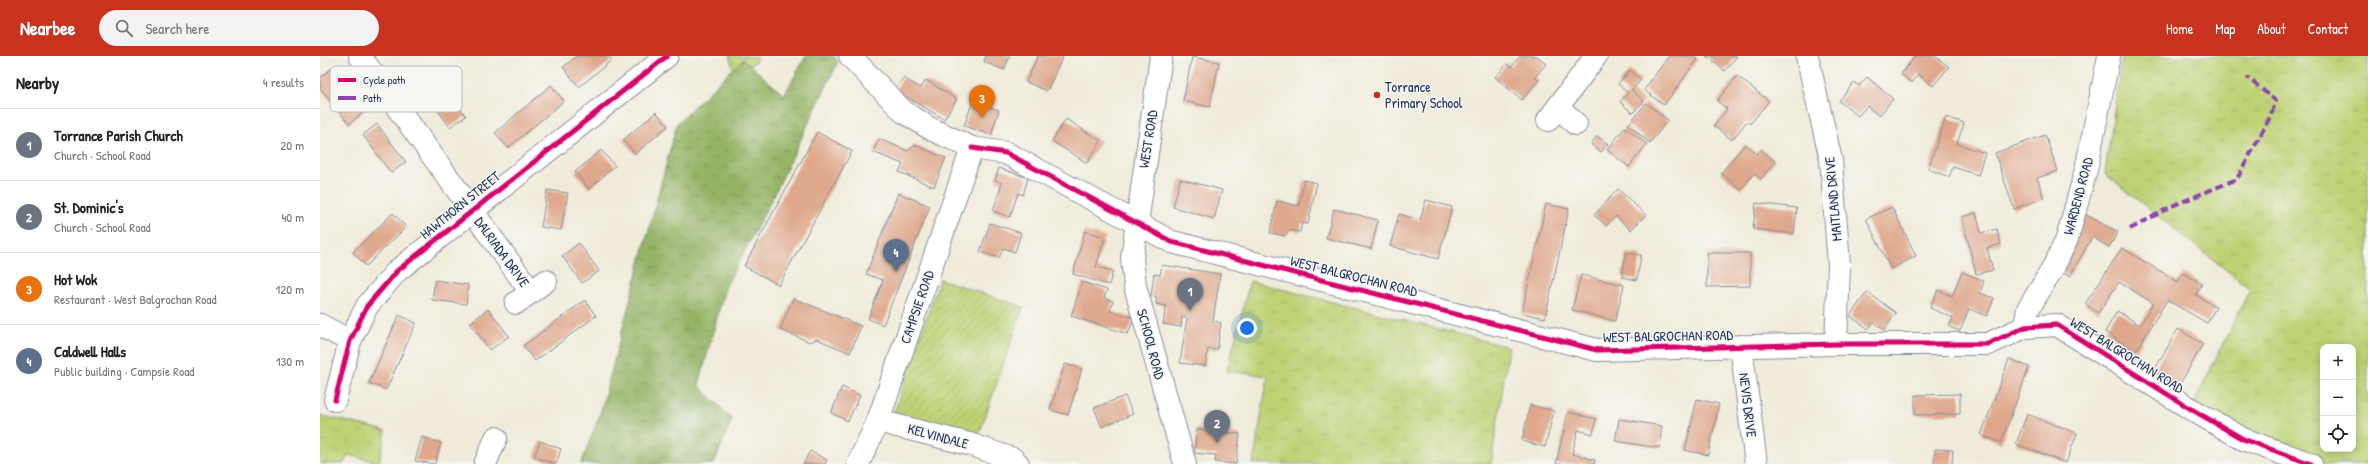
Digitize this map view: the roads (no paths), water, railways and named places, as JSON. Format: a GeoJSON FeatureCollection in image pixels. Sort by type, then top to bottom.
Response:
{"type":"FeatureCollection","features":[{"type":"Feature","properties":{"kind":"street","name":"WEST BALGROCHAN ROAD"},"geometry":{"type":"LineString","coordinates":[[850,56],[904,112],[931,129],[972,148],[1006,153],[1172,242],[1598,350],[1836,344],[1988,344],[2025,327],[2057,326],[2191,409],[2243,439],[2311,464]]}},
{"type":"Feature","properties":{"kind":"street","name":"WEST ROAD"},"geometry":{"type":"LineString","coordinates":[[1135,221],[1161,56]]}},
{"type":"Feature","properties":{"kind":"street"},"geometry":{"type":"LineString","coordinates":[[1576,124],[1553,114],[1596,56]]}},
{"type":"Feature","properties":{"kind":"street","name":"MAITLAND DRIVE"},"geometry":{"type":"LineString","coordinates":[[1807,56],[1831,160],[1839,265],[1836,344]]}},
{"type":"Feature","properties":{"kind":"street","name":"WARDEND ROAD"},"geometry":{"type":"LineString","coordinates":[[2025,327],[2028,309],[2052,270],[2067,239],[2086,170],[2109,56]]}},
{"type":"Feature","properties":{"kind":"street","name":"DALRIADA DRIVE"},"geometry":{"type":"LineString","coordinates":[[362,57],[368,66]]}},
{"type":"Feature","properties":{"kind":"street","name":"HAWTHORN STREET"},"geometry":{"type":"LineString","coordinates":[[335,400],[350,341],[367,306],[397,271],[660,62]]}},
{"type":"Feature","properties":{"kind":"street","name":"DALRIADA DRIVE"},"geometry":{"type":"LineString","coordinates":[[402,112],[531,292]]}},
{"type":"Feature","properties":{"kind":"street","name":"CAMPSIE ROAD"},"geometry":{"type":"LineString","coordinates":[[858,464],[878,421],[972,148]]}},
{"type":"Feature","properties":{"kind":"street","name":"SCHOOL ROAD"},"geometry":{"type":"LineString","coordinates":[[1135,221],[1132,258],[1135,286],[1185,464]]}},
{"type":"Feature","properties":{"kind":"street"},"geometry":{"type":"LineString","coordinates":[[320,325],[350,341]]}},
{"type":"Feature","properties":{"kind":"street","name":"NEVIS DRIVE"},"geometry":{"type":"LineString","coordinates":[[1741,346],[1756,464]]}},
{"type":"Feature","properties":{"kind":"street","name":"KELVINDALE"},"geometry":{"type":"LineString","coordinates":[[878,421],[969,444],[1012,459],[1018,464]]}},
{"type":"Feature","properties":{"kind":"street"},"geometry":{"type":"LineString","coordinates":[[485,464],[496,438]]}},
{"type":"Feature","properties":{"kind":"place","name":"Torrance Primary School"},"geometry":{"type":"Point","coordinates":[1377,95]}},
{"type":"Feature","properties":{"kind":"place","name":"Hot Wok"},"geometry":{"type":"Point","coordinates":[982,118]}},
{"type":"Feature","properties":{"kind":"place","name":"Caldwell Halls"},"geometry":{"type":"Point","coordinates":[896,272]}},
{"type":"Feature","properties":{"kind":"place","name":"Torrance Parish Church"},"geometry":{"type":"Point","coordinates":[1190,311]}},
{"type":"Feature","properties":{"kind":"place","name":"St. Dominic's"},"geometry":{"type":"Point","coordinates":[1217,443]}}]}
